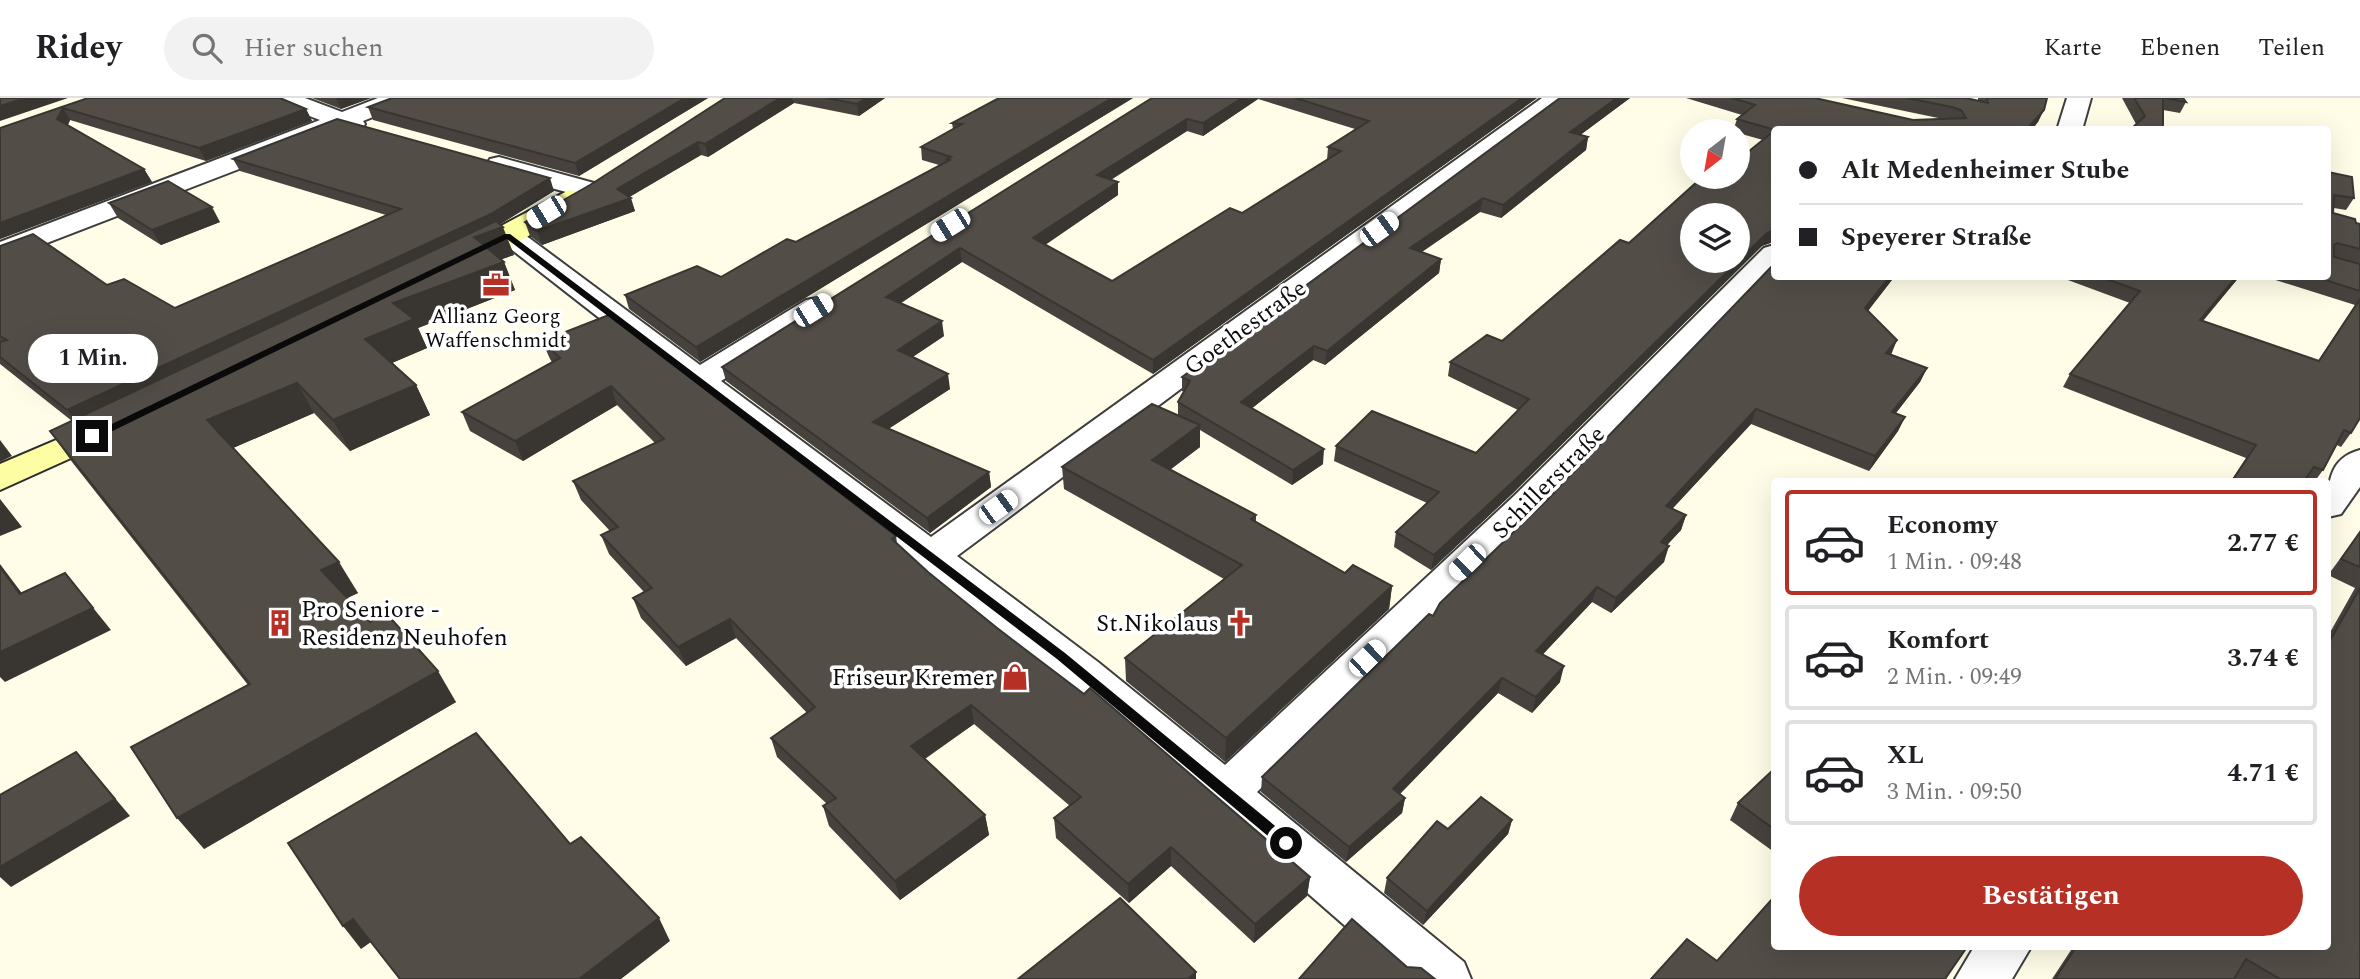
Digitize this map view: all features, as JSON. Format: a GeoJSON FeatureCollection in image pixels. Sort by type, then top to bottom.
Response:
{"type":"FeatureCollection","features":[{"type":"Feature","properties":{"kind":"main road"},"geometry":{"type":"LineString","coordinates":[[433,272],[508,235],[596,182]]}},
{"type":"Feature","properties":{"kind":"main road"},"geometry":{"type":"LineString","coordinates":[[0,478],[138,414]]}},
{"type":"Feature","properties":{"kind":"street"},"geometry":{"type":"LineString","coordinates":[[283,98],[342,121],[382,132]]}},
{"type":"Feature","properties":{"kind":"street"},"geometry":{"type":"LineString","coordinates":[[0,253],[400,98]]}},
{"type":"Feature","properties":{"kind":"street","name":"Goethestraße"},"geometry":{"type":"LineString","coordinates":[[931,556],[1558,98]]}},
{"type":"Feature","properties":{"kind":"street"},"geometry":{"type":"LineString","coordinates":[[2070,126],[2080,98]]}},
{"type":"Feature","properties":{"kind":"street"},"geometry":{"type":"LineString","coordinates":[[477,159],[596,182]]}},
{"type":"Feature","properties":{"kind":"street"},"geometry":{"type":"LineString","coordinates":[[508,235],[1083,673],[1445,979]]}},
{"type":"Feature","properties":{"kind":"street","name":"Schillerstraße"},"geometry":{"type":"LineString","coordinates":[[1227,792],[1527,505],[1771,257]]}},
{"type":"Feature","properties":{"kind":"street"},"geometry":{"type":"LineString","coordinates":[[699,380],[839,293]]}},
{"type":"Feature","properties":{"kind":"street"},"geometry":{"type":"LineString","coordinates":[[2331,501],[2360,461]]}},
{"type":"Feature","properties":{"kind":"street"},"geometry":{"type":"LineString","coordinates":[[1982,979],[2003,950]]}},
{"type":"Feature","properties":{"kind":"building"},"geometry":{"type":"Polygon","coordinates":[[[0,98],[25,98],[0,106],[0,98]]]}},
{"type":"Feature","properties":{"kind":"building"},"geometry":{"type":"Polygon","coordinates":[[[88,98],[280,98],[306,109],[199,148],[63,108],[57,119],[144,169],[0,223],[0,128],[88,98]]]}},
{"type":"Feature","properties":{"kind":"building"},"geometry":{"type":"Polygon","coordinates":[[[392,98],[685,98],[575,163],[368,107],[392,98]]]}},
{"type":"Feature","properties":{"kind":"building"},"geometry":{"type":"Polygon","coordinates":[[[725,98],[780,98],[705,144],[698,142],[617,189],[631,198],[537,231],[525,222],[590,185],[725,98]]]}},
{"type":"Feature","properties":{"kind":"building"},"geometry":{"type":"Polygon","coordinates":[[[826,98],[866,98],[857,104],[826,98]]]}},
{"type":"Feature","properties":{"kind":"building"},"geometry":{"type":"Polygon","coordinates":[[[999,98],[1112,98],[696,347],[625,295],[697,266],[721,277],[787,239],[796,242],[950,160],[947,159],[951,157],[921,147],[962,124],[952,123],[999,98]]]}},
{"type":"Feature","properties":{"kind":"building"},"geometry":{"type":"Polygon","coordinates":[[[1152,98],[1242,98],[1203,123],[1187,119],[1097,175],[1118,182],[1033,238],[1112,281],[1230,208],[1242,213],[1341,151],[1328,147],[1369,121],[1295,98],[1522,98],[1153,360],[960,248],[886,297],[942,321],[898,350],[948,374],[873,422],[989,472],[927,518],[722,367],[1152,98]]]}},
{"type":"Feature","properties":{"kind":"building"},"geometry":{"type":"Polygon","coordinates":[[[1560,98],[1617,98],[1570,132],[1588,137],[1503,205],[1483,198],[1410,248],[1441,259],[1327,351],[1314,346],[1241,402],[1324,449],[1293,470],[1178,402],[1190,381],[1182,377],[1560,98]]]}},
{"type":"Feature","properties":{"kind":"building"},"geometry":{"type":"Polygon","coordinates":[[[1732,98],[1815,98],[1913,120],[1966,118],[1961,110],[1907,98],[1966,98],[1988,103],[1987,98],[2047,98],[2044,110],[2030,126],[1771,126],[1771,129],[1750,123],[1750,119],[1737,119],[1755,105],[1732,98]]]}},
{"type":"Feature","properties":{"kind":"building"},"geometry":{"type":"Polygon","coordinates":[[[2134,98],[2163,98],[2163,126],[2134,126],[2145,116],[2134,98]]]}},
{"type":"Feature","properties":{"kind":"building"},"geometry":{"type":"Polygon","coordinates":[[[2165,98],[2183,98],[2186,102],[2165,98]]]}},
{"type":"Feature","properties":{"kind":"building"},"geometry":{"type":"Polygon","coordinates":[[[337,119],[550,178],[491,214],[67,410],[0,357],[0,342],[7,340],[0,336],[0,246],[33,234],[107,285],[124,279],[175,308],[401,209],[233,159],[337,119]]]}},
{"type":"Feature","properties":{"kind":"building"},"geometry":{"type":"Polygon","coordinates":[[[1771,133],[1771,231],[1750,250],[1750,203],[1680,203],[1680,273],[1726,273],[1516,479],[1434,555],[1396,532],[1439,492],[1336,446],[1372,411],[1476,453],[1529,399],[1450,362],[1487,335],[1502,341],[1620,240],[1629,243],[1689,189],[1750,189],[1750,150],[1771,133]]]}},
{"type":"Feature","properties":{"kind":"building"},"geometry":{"type":"Polygon","coordinates":[[[2331,173],[2352,177],[2354,198],[2334,195],[2333,213],[2355,219],[2356,223],[2360,224],[2360,249],[2337,243],[2334,245],[2334,257],[2360,264],[2360,291],[2326,280],[2331,280],[2331,173]]]}},
{"type":"Feature","properties":{"kind":"building"},"geometry":{"type":"Polygon","coordinates":[[[168,181],[212,207],[152,230],[109,203],[168,181]]]}},
{"type":"Feature","properties":{"kind":"building","name":"Pro Seniore - Residenz Neuhofen"},"geometry":{"type":"Polygon","coordinates":[[[496,221],[503,227],[474,237],[504,262],[393,303],[414,319],[365,339],[416,385],[333,420],[297,383],[207,420],[339,562],[321,570],[370,622],[386,613],[438,671],[177,818],[131,747],[250,684],[50,431],[496,221]]]}},
{"type":"Feature","properties":{"kind":"building"},"geometry":{"type":"Polygon","coordinates":[[[1771,267],[1771,280],[1887,280],[1865,308],[1897,340],[1886,353],[1927,368],[1892,412],[1905,417],[1875,456],[1756,409],[1666,506],[1686,515],[1661,542],[1669,546],[1616,598],[1597,587],[1536,651],[1564,666],[1536,697],[1502,678],[1393,789],[1405,798],[1349,847],[1262,777],[1429,614],[1433,616],[1440,603],[1546,501],[1771,267]]]}},
{"type":"Feature","properties":{"kind":"building"},"geometry":{"type":"Polygon","coordinates":[[[2109,280],[2234,280],[2200,320],[2319,361],[2360,299],[2360,418],[2351,433],[2344,430],[2323,470],[2314,467],[2306,478],[2234,478],[2256,445],[2070,374],[2140,291],[2109,280]]]}},
{"type":"Feature","properties":{"kind":"building"},"geometry":{"type":"Polygon","coordinates":[[[609,315],[896,536],[892,539],[928,572],[997,628],[1084,694],[1090,688],[1310,877],[1255,924],[1171,847],[1128,884],[1054,818],[1081,797],[971,705],[911,746],[985,815],[895,881],[823,806],[836,798],[771,738],[815,707],[730,619],[678,647],[633,598],[652,588],[601,535],[618,527],[573,481],[664,439],[611,386],[515,441],[462,412],[560,358],[542,341],[609,315]]]}},
{"type":"Feature","properties":{"kind":"building"},"geometry":{"type":"Polygon","coordinates":[[[1152,404],[1200,425],[1152,460],[1256,515],[1251,519],[1345,573],[1353,565],[1392,586],[1226,738],[1125,658],[1242,565],[1062,467],[1152,404]]]}},
{"type":"Feature","properties":{"kind":"building"},"geometry":{"type":"Polygon","coordinates":[[[2360,532],[2360,567],[2341,559],[2360,532]]]}},
{"type":"Feature","properties":{"kind":"building"},"geometry":{"type":"Polygon","coordinates":[[[0,567],[20,594],[65,573],[93,608],[0,652],[0,567]]]}},
{"type":"Feature","properties":{"kind":"building"},"geometry":{"type":"Polygon","coordinates":[[[2360,588],[2360,979],[2280,979],[2246,959],[2234,979],[2055,979],[2074,950],[2331,950],[2331,639],[2360,588]]]}},
{"type":"Feature","properties":{"kind":"building"},"geometry":{"type":"Polygon","coordinates":[[[476,733],[570,844],[581,837],[659,918],[579,979],[400,979],[353,919],[343,926],[288,843],[476,733]]]}},
{"type":"Feature","properties":{"kind":"building"},"geometry":{"type":"Polygon","coordinates":[[[76,752],[115,799],[0,867],[0,795],[76,752]]]}},
{"type":"Feature","properties":{"kind":"building"},"geometry":{"type":"Polygon","coordinates":[[[1771,772],[1771,827],[1738,803],[1771,772]]]}},
{"type":"Feature","properties":{"kind":"building"},"geometry":{"type":"Polygon","coordinates":[[[1481,797],[1512,820],[1427,911],[1387,878],[1437,821],[1448,829],[1481,797]]]}},
{"type":"Feature","properties":{"kind":"building"},"geometry":{"type":"Polygon","coordinates":[[[1120,898],[1196,972],[1188,979],[1018,979],[1120,898]]]}},
{"type":"Feature","properties":{"kind":"building"},"geometry":{"type":"Polygon","coordinates":[[[1771,900],[1771,950],[1965,950],[1945,979],[1651,979],[1687,939],[1717,961],[1771,900]]]}},
{"type":"Feature","properties":{"kind":"building"},"geometry":{"type":"Polygon","coordinates":[[[1352,919],[1407,967],[1421,968],[1435,979],[1299,979],[1352,919]]]}},
{"type":"Feature","properties":{"kind":"place","name":"Allianz Georg Waffenschmidt"},"geometry":{"type":"Point","coordinates":[496,285]}},
{"type":"Feature","properties":{"kind":"place","name":"Pro Seniore - Residenz Neuhofen"},"geometry":{"type":"Point","coordinates":[280,623]}},
{"type":"Feature","properties":{"kind":"place","name":"St.Nikolaus"},"geometry":{"type":"Point","coordinates":[1240,623]}},
{"type":"Feature","properties":{"kind":"place","name":"Friseur Kremer"},"geometry":{"type":"Point","coordinates":[1015,677]}},
{"type":"Feature","properties":{"kind":"route"},"geometry":{"type":"LineString","coordinates":[[92,436],[508,235],[1083,673],[1286,843]]}}]}
